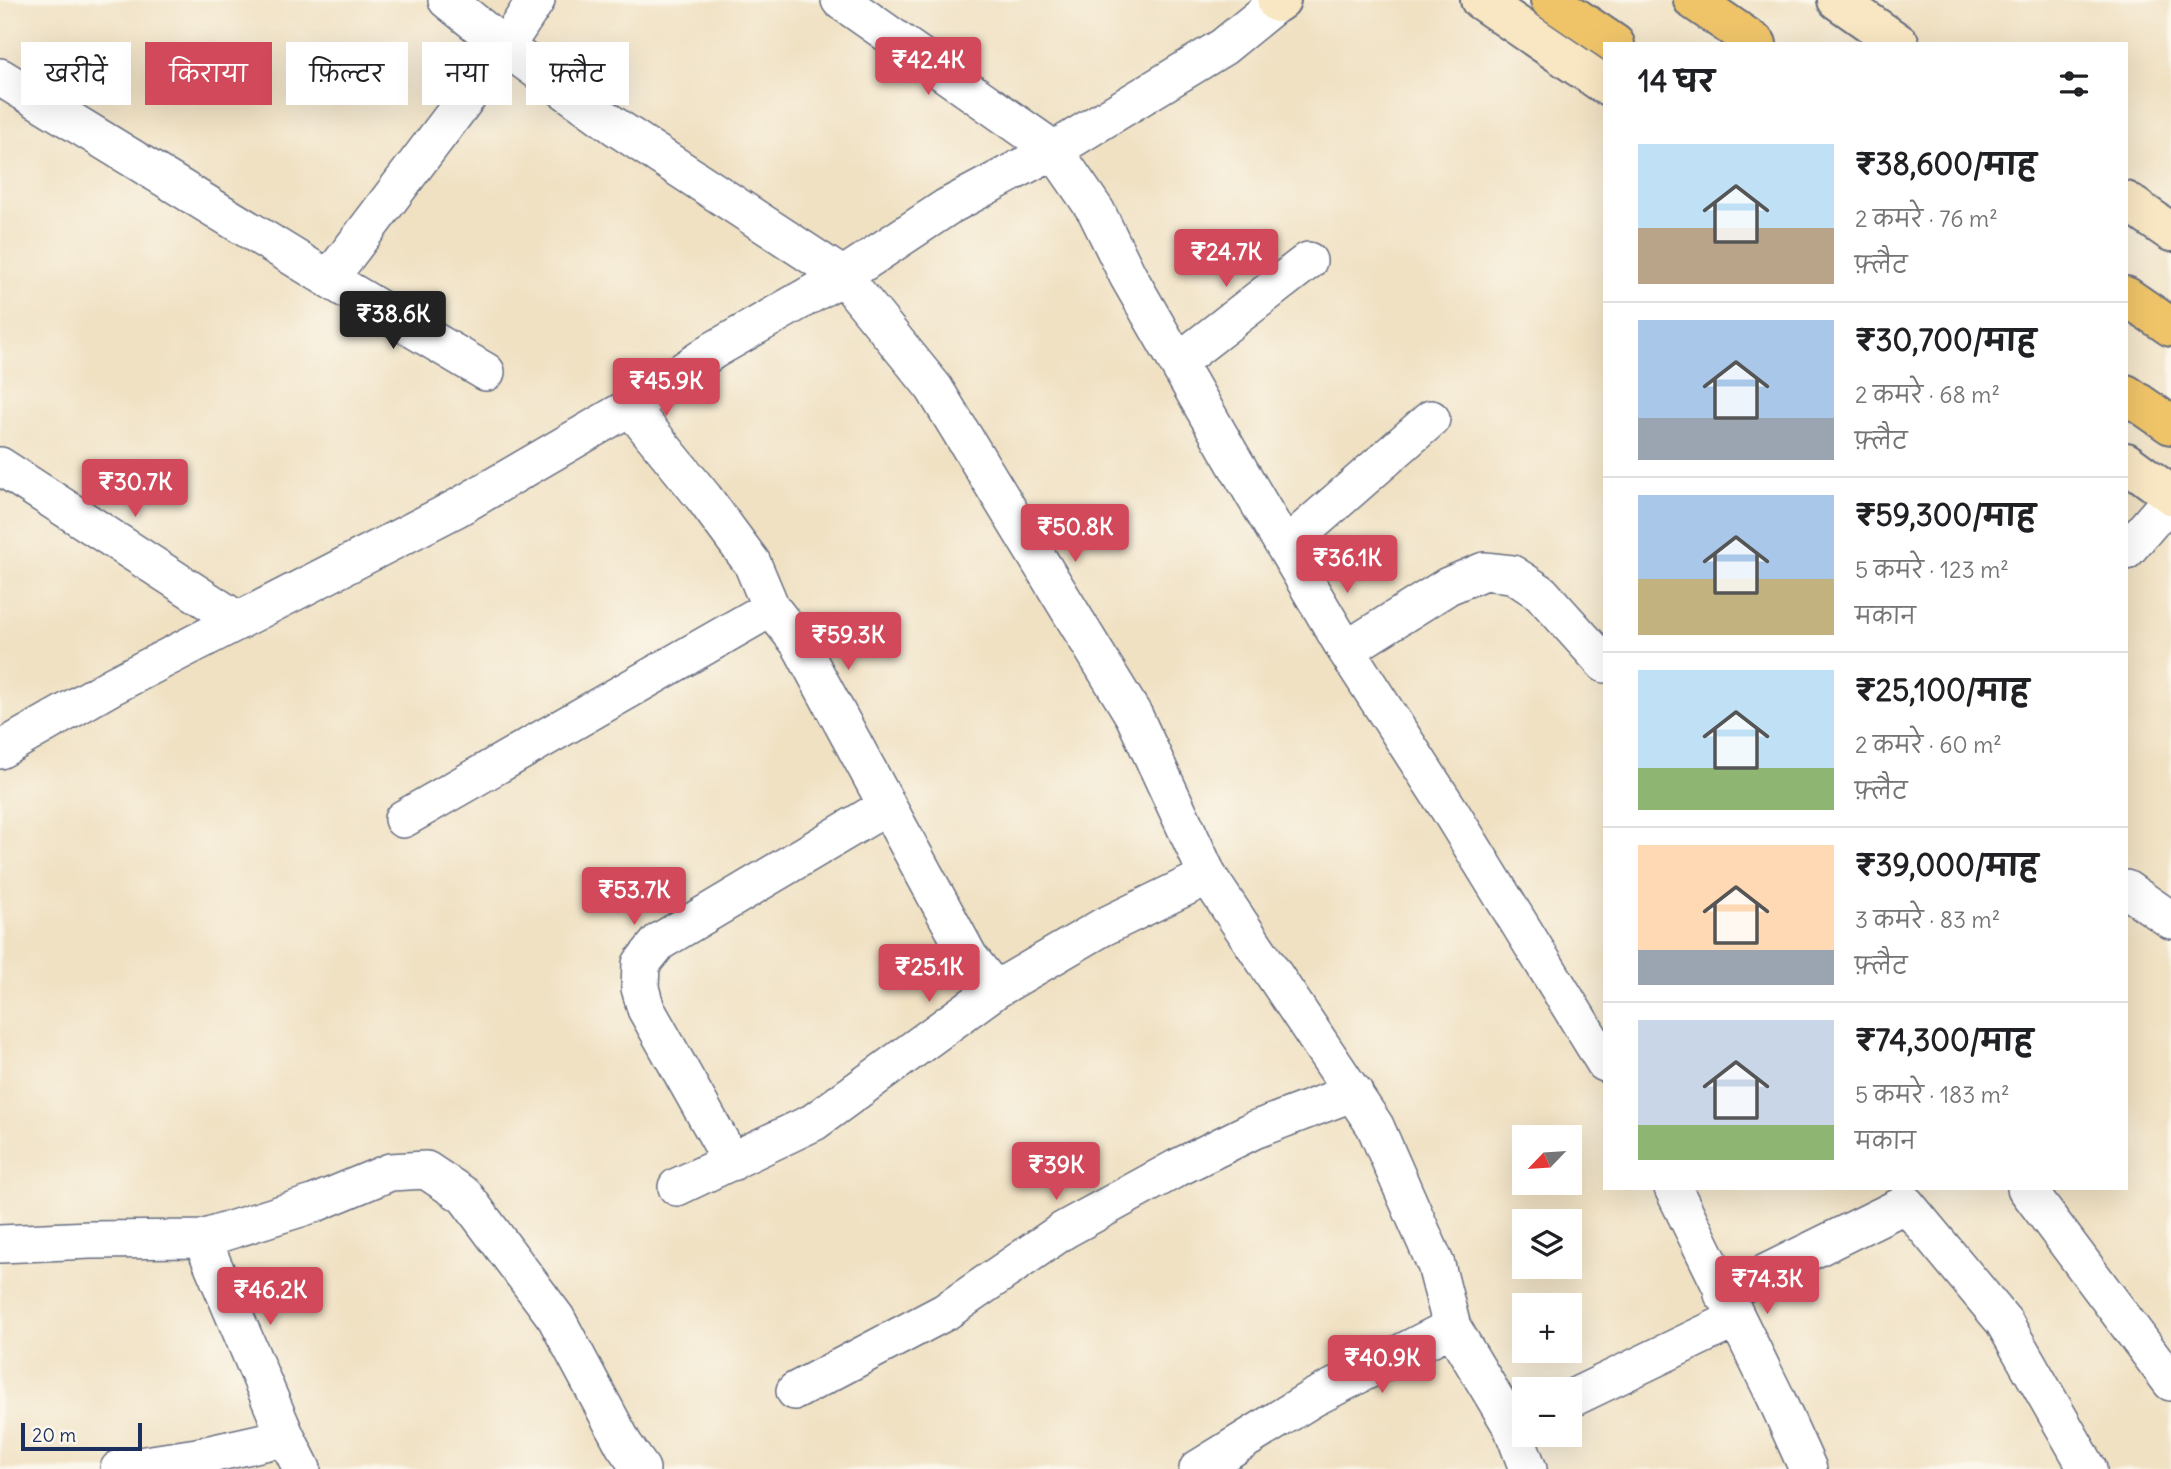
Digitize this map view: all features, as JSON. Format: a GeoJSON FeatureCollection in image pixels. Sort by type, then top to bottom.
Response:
{"type":"FeatureCollection","features":[{"type":"Feature","properties":{"kind":"highway"},"geometry":{"type":"LineString","coordinates":[[1550,0],[1612,42]]}},
{"type":"Feature","properties":{"kind":"highway"},"geometry":{"type":"LineString","coordinates":[[1693,0],[1754,42]]}},
{"type":"Feature","properties":{"kind":"highway"},"geometry":{"type":"LineString","coordinates":[[2128,297],[2171,327]]}},
{"type":"Feature","properties":{"kind":"highway"},"geometry":{"type":"LineString","coordinates":[[2128,395],[2171,425]]}},
{"type":"Feature","properties":{"kind":"street"},"geometry":{"type":"LineString","coordinates":[[447,0],[499,42]]}},
{"type":"Feature","properties":{"kind":"street"},"geometry":{"type":"LineString","coordinates":[[508,42],[536,0]]}},
{"type":"Feature","properties":{"kind":"street"},"geometry":{"type":"LineString","coordinates":[[840,0],[1054,149],[1096,211],[1128,276],[1346,650],[1457,823],[1603,1060]]}},
{"type":"Feature","properties":{"kind":"street"},"geometry":{"type":"LineString","coordinates":[[1480,0],[1603,84]]}},
{"type":"Feature","properties":{"kind":"street"},"geometry":{"type":"LineString","coordinates":[[1837,0],[1897,42]]}},
{"type":"Feature","properties":{"kind":"street"},"geometry":{"type":"LineString","coordinates":[[0,750],[112,686],[457,508],[630,407],[714,351],[843,276],[947,207],[1054,149],[1223,47],[1279,1]]}},
{"type":"Feature","properties":{"kind":"street"},"geometry":{"type":"LineString","coordinates":[[512,52],[616,127],[843,276],[934,388],[1134,716],[1208,876],[1375,1126],[1436,1265],[1452,1327],[1512,1415]]}},
{"type":"Feature","properties":{"kind":"street"},"geometry":{"type":"LineString","coordinates":[[0,77],[486,372]]}},
{"type":"Feature","properties":{"kind":"street"},"geometry":{"type":"LineString","coordinates":[[329,279],[461,105]]}},
{"type":"Feature","properties":{"kind":"street"},"geometry":{"type":"LineString","coordinates":[[2128,202],[2171,232]]}},
{"type":"Feature","properties":{"kind":"street"},"geometry":{"type":"LineString","coordinates":[[1178,362],[1308,261]]}},
{"type":"Feature","properties":{"kind":"street"},"geometry":{"type":"LineString","coordinates":[[630,407],[704,498],[752,563],[771,608],[799,643],[969,957],[995,990]]}},
{"type":"Feature","properties":{"kind":"street"},"geometry":{"type":"LineString","coordinates":[[1286,547],[1431,419]]}},
{"type":"Feature","properties":{"kind":"street"},"geometry":{"type":"LineString","coordinates":[[2128,464],[2171,497],[2128,549]]}},
{"type":"Feature","properties":{"kind":"street"},"geometry":{"type":"LineString","coordinates":[[0,466],[239,621]]}},
{"type":"Feature","properties":{"kind":"street"},"geometry":{"type":"LineString","coordinates":[[1346,650],[1448,586],[1484,571],[1512,574],[1541,593],[1603,662]]}},
{"type":"Feature","properties":{"kind":"street"},"geometry":{"type":"LineString","coordinates":[[403,818],[771,608]]}},
{"type":"Feature","properties":{"kind":"street"},"geometry":{"type":"LineString","coordinates":[[732,1162],[646,1009],[640,988],[641,964],[659,942],[887,806]]}},
{"type":"Feature","properties":{"kind":"street"},"geometry":{"type":"LineString","coordinates":[[677,1187],[814,1122],[995,990],[1101,928],[1208,876]]}},
{"type":"Feature","properties":{"kind":"street"},"geometry":{"type":"LineString","coordinates":[[2128,890],[2171,920]]}},
{"type":"Feature","properties":{"kind":"street"},"geometry":{"type":"LineString","coordinates":[[795,1391],[945,1312],[1064,1230],[1177,1168],[1254,1129],[1354,1092]]}},
{"type":"Feature","properties":{"kind":"street"},"geometry":{"type":"LineString","coordinates":[[0,1244],[202,1239],[313,1204],[390,1172],[426,1170],[465,1196],[556,1318],[624,1446],[641,1469]]}},
{"type":"Feature","properties":{"kind":"street"},"geometry":{"type":"LineString","coordinates":[[1674,1190],[1808,1469]]}},
{"type":"Feature","properties":{"kind":"street"},"geometry":{"type":"LineString","coordinates":[[2027,1190],[2171,1382]]}},
{"type":"Feature","properties":{"kind":"street"},"geometry":{"type":"LineString","coordinates":[[1582,1392],[1920,1196],[2004,1322],[2088,1469]]}},
{"type":"Feature","properties":{"kind":"street"},"geometry":{"type":"LineString","coordinates":[[119,1469],[197,1457],[294,1453],[202,1239]]}},
{"type":"Feature","properties":{"kind":"street"},"geometry":{"type":"LineString","coordinates":[[1198,1469],[1313,1398],[1452,1327]]}},
{"type":"Feature","properties":{"kind":"street"},"geometry":{"type":"LineString","coordinates":[[1523,1447],[1528,1469]]}}]}
